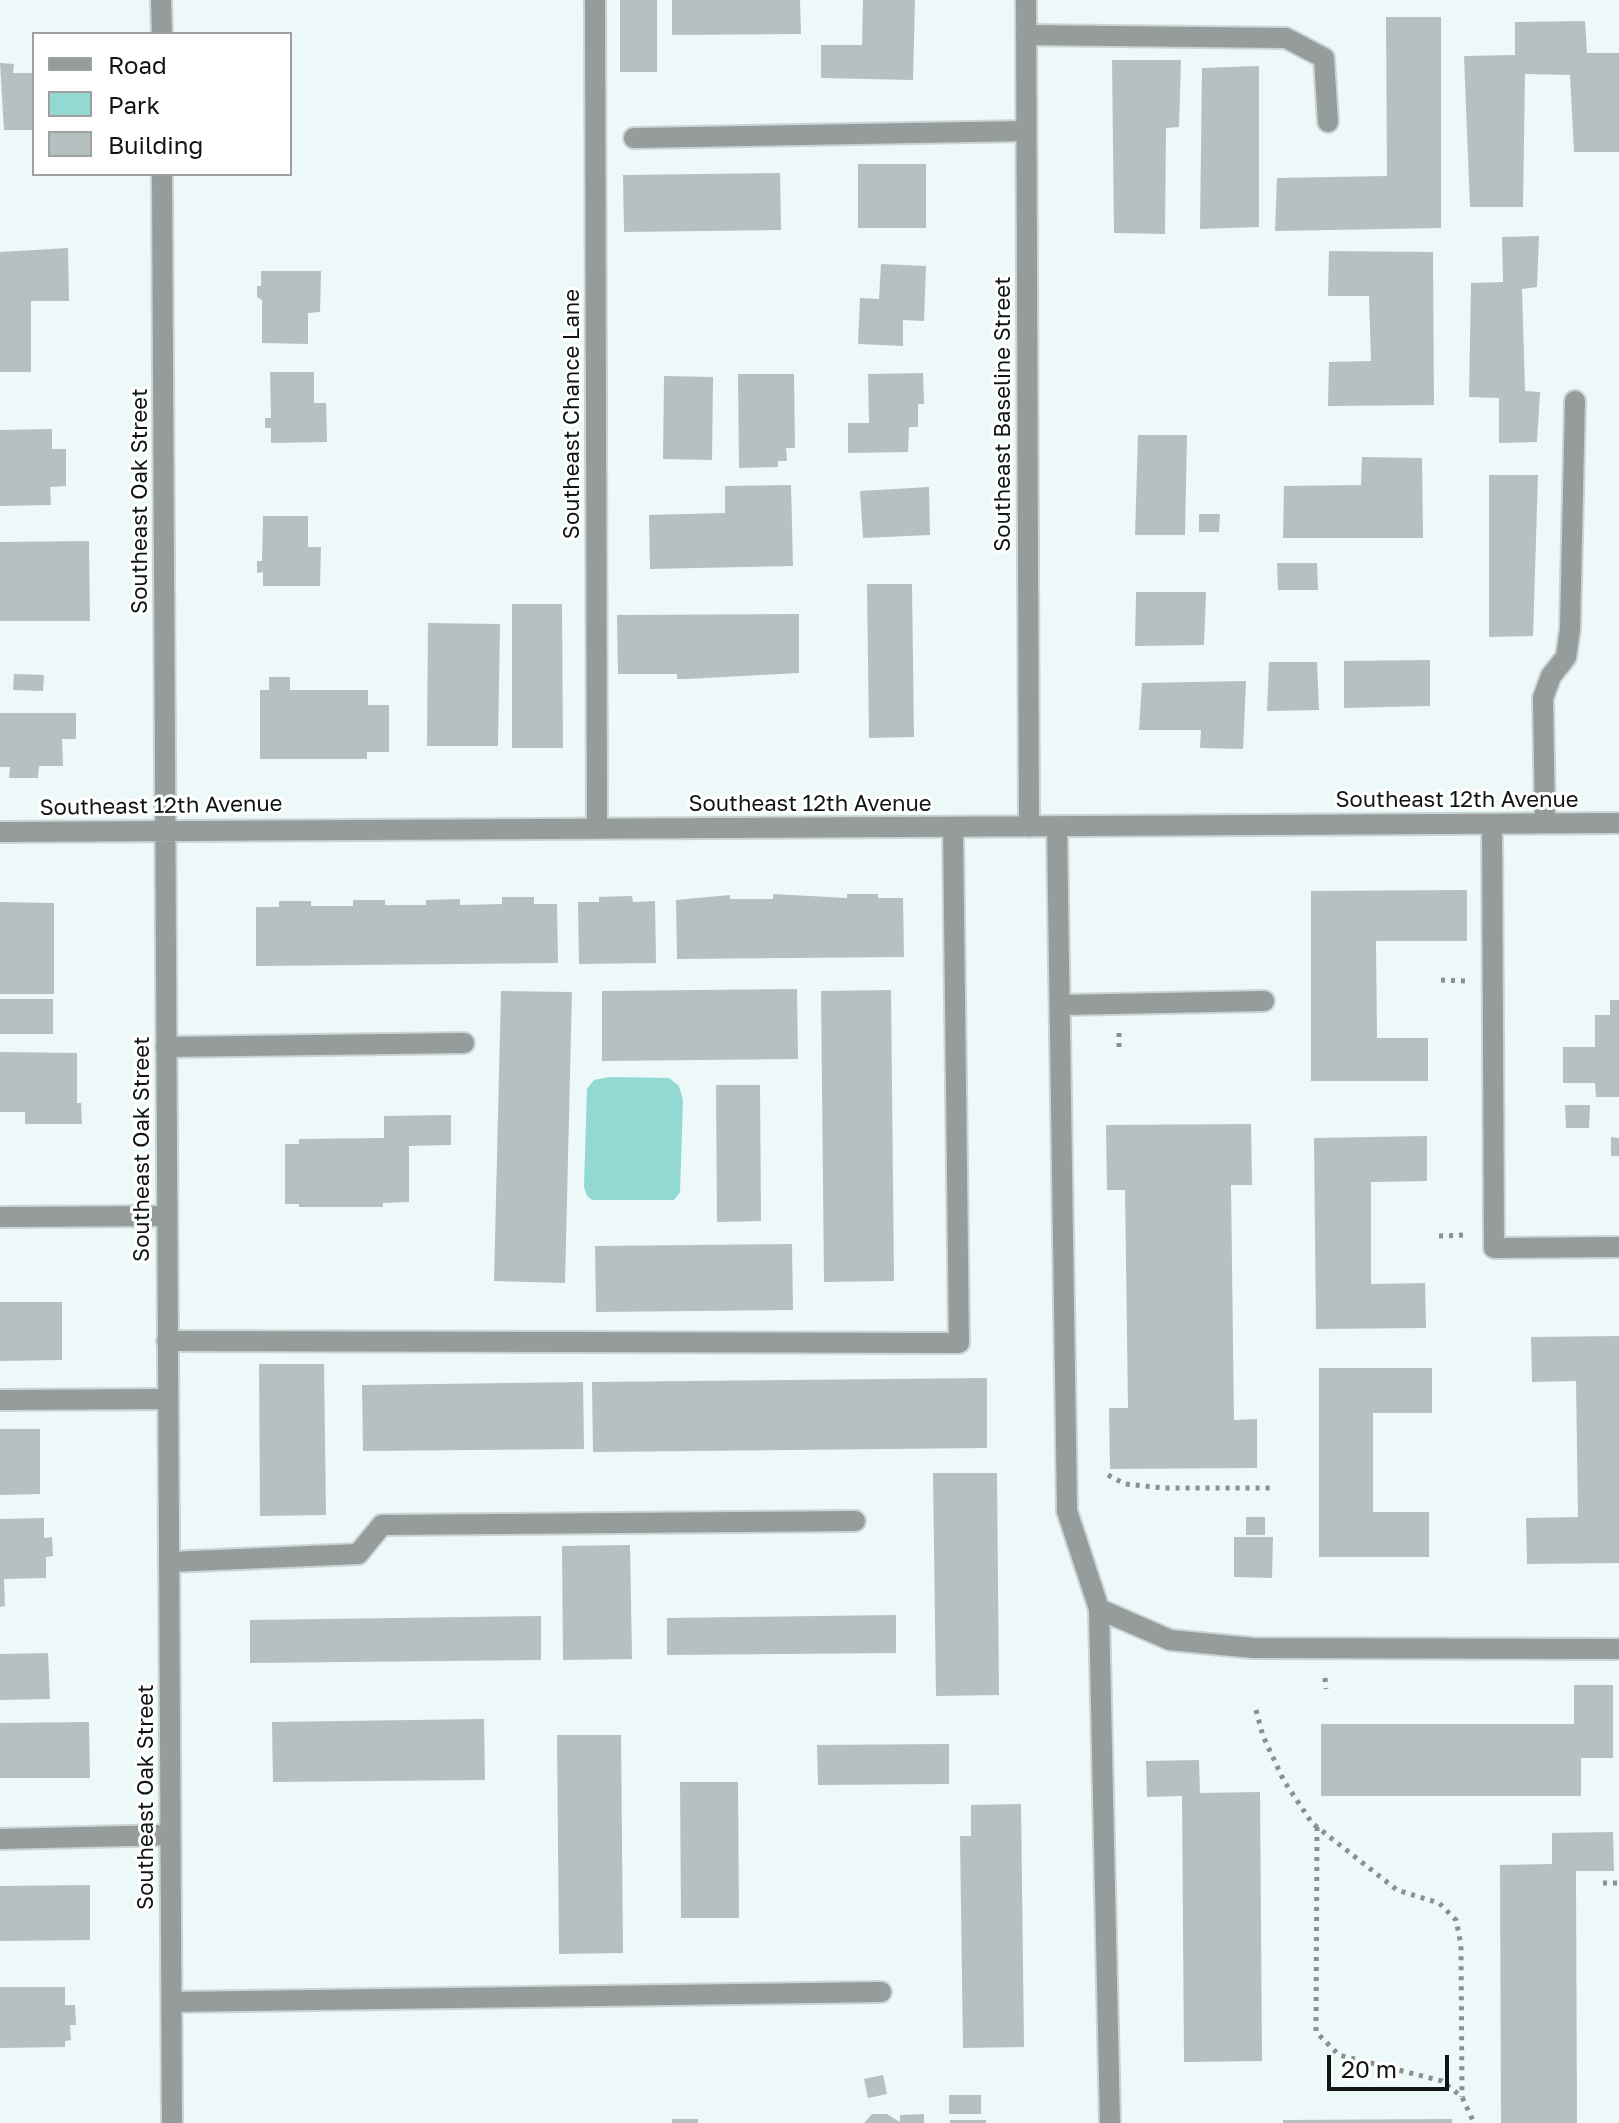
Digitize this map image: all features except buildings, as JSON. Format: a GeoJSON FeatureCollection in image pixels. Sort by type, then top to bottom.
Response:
{"type":"FeatureCollection","features":[{"type":"Feature","properties":{"kind":"street"},"geometry":{"type":"LineString","coordinates":[[161,0],[162,32]]}},
{"type":"Feature","properties":{"kind":"street","name":"Southeast Chance Lane"},"geometry":{"type":"LineString","coordinates":[[595,0],[597,827]]}},
{"type":"Feature","properties":{"kind":"street","name":"Southeast Baseline Street"},"geometry":{"type":"LineString","coordinates":[[1026,0],[1029,827]]}},
{"type":"Feature","properties":{"kind":"street"},"geometry":{"type":"LineString","coordinates":[[1026,35],[1286,38],[1324,58],[1328,122]]}},
{"type":"Feature","properties":{"kind":"street"},"geometry":{"type":"LineString","coordinates":[[634,138],[1026,131]]}},
{"type":"Feature","properties":{"kind":"street","name":"Southeast Oak Street"},"geometry":{"type":"LineString","coordinates":[[162,176],[172,2123]]}},
{"type":"Feature","properties":{"kind":"street"},"geometry":{"type":"LineString","coordinates":[[1545,823],[1543,698],[1551,676],[1566,657],[1570,629],[1575,401]]}},
{"type":"Feature","properties":{"kind":"street","name":"Southeast 12th Avenue"},"geometry":{"type":"LineString","coordinates":[[0,832],[1619,823]]}},
{"type":"Feature","properties":{"kind":"street"},"geometry":{"type":"LineString","coordinates":[[1492,824],[1494,1248],[1619,1247]]}},
{"type":"Feature","properties":{"kind":"street"},"geometry":{"type":"LineString","coordinates":[[1057,827],[1067,1511],[1099,1609],[1110,2123]]}},
{"type":"Feature","properties":{"kind":"street"},"geometry":{"type":"LineString","coordinates":[[167,1341],[959,1343],[953,828]]}},
{"type":"Feature","properties":{"kind":"street"},"geometry":{"type":"LineString","coordinates":[[1060,1005],[1264,1001]]}},
{"type":"Feature","properties":{"kind":"street"},"geometry":{"type":"LineString","coordinates":[[166,1047],[464,1043]]}},
{"type":"Feature","properties":{"kind":"street"},"geometry":{"type":"LineString","coordinates":[[0,1217],[167,1216]]}},
{"type":"Feature","properties":{"kind":"street"},"geometry":{"type":"LineString","coordinates":[[0,1400],[168,1399]]}},
{"type":"Feature","properties":{"kind":"street"},"geometry":{"type":"LineString","coordinates":[[169,1562],[358,1554],[382,1525],[855,1521]]}},
{"type":"Feature","properties":{"kind":"street"},"geometry":{"type":"LineString","coordinates":[[1099,1609],[1170,1640],[1253,1648],[1619,1649]]}},
{"type":"Feature","properties":{"kind":"street"},"geometry":{"type":"LineString","coordinates":[[0,1839],[170,1835]]}},
{"type":"Feature","properties":{"kind":"street"},"geometry":{"type":"LineString","coordinates":[[172,2002],[881,1992]]}},
{"type":"Feature","properties":{"kind":"path"},"geometry":{"type":"LineString","coordinates":[[1441,980],[1474,981]]}},
{"type":"Feature","properties":{"kind":"path"},"geometry":{"type":"LineString","coordinates":[[1439,1236],[1475,1235]]}},
{"type":"Feature","properties":{"kind":"path"},"geometry":{"type":"LineString","coordinates":[[1108,1475],[1125,1484],[1164,1488],[1270,1488]]}},
{"type":"Feature","properties":{"kind":"path"},"geometry":{"type":"LineString","coordinates":[[1256,1710],[1263,1736],[1284,1781],[1317,1827],[1397,1890],[1439,1903],[1456,1920],[1461,1945],[1462,2097],[1474,2123]]}},
{"type":"Feature","properties":{"kind":"path"},"geometry":{"type":"LineString","coordinates":[[1317,1827],[1316,2032],[1339,2055],[1442,2081],[1462,2097]]}},
{"type":"Feature","properties":{"kind":"path"},"geometry":{"type":"LineString","coordinates":[[1603,1883],[1619,1883]]}},
{"type":"Feature","properties":{"kind":"green space"},"geometry":{"type":"Polygon","coordinates":[[[610,1077],[669,1078],[679,1086],[683,1100],[680,1192],[674,1200],[592,1200],[587,1196],[584,1187],[587,1089],[594,1080],[610,1077]]]}}]}
